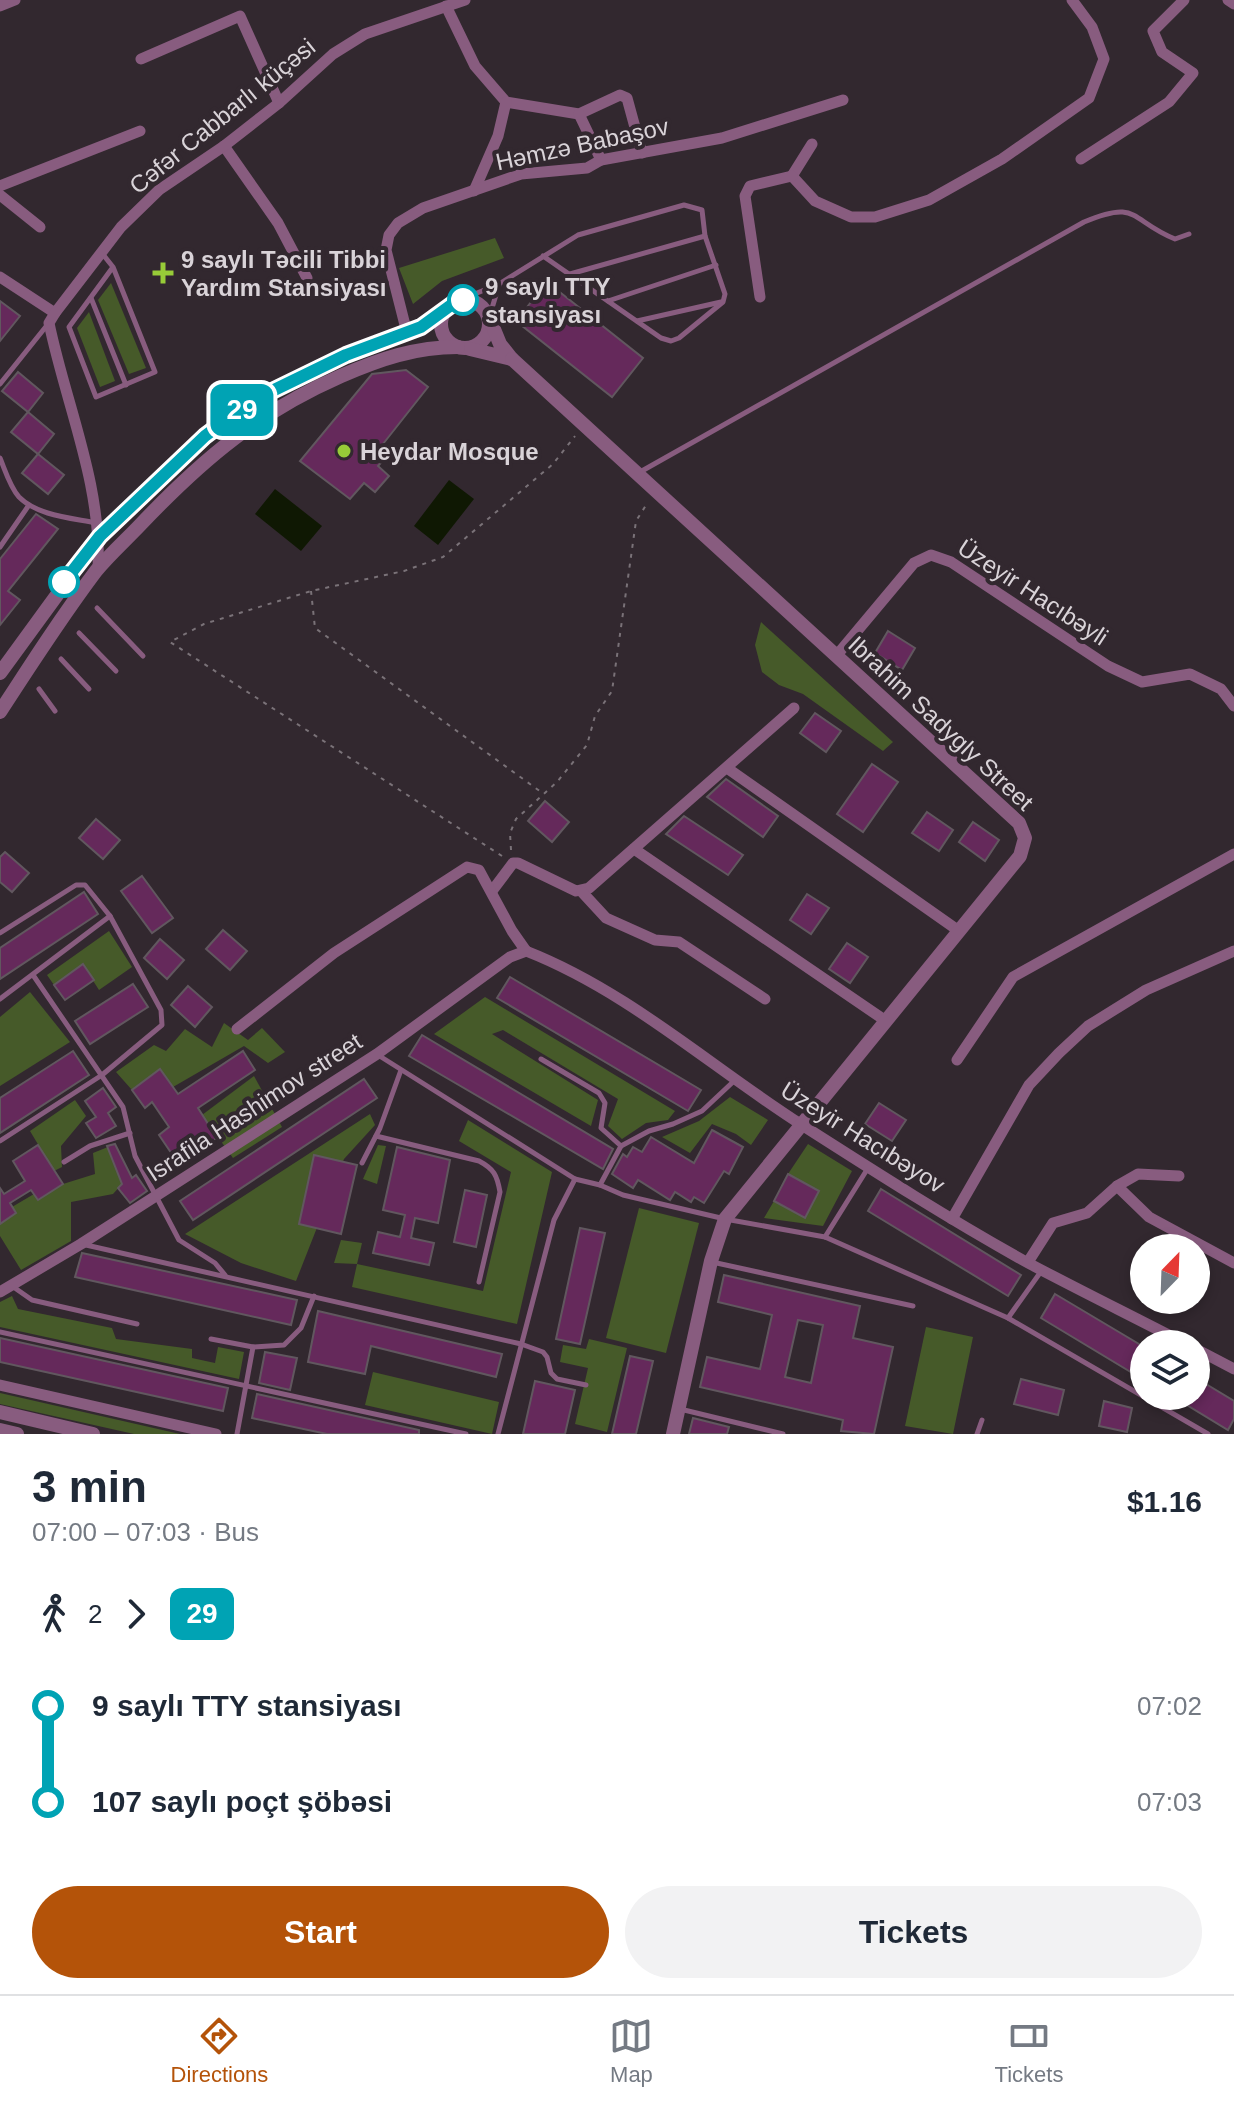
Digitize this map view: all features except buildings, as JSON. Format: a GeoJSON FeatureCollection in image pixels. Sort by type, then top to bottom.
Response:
{"type":"FeatureCollection","features":[{"type":"Feature","properties":{"kind":"street"},"geometry":{"type":"LineString","coordinates":[[0,6],[15,0]]}},
{"type":"Feature","properties":{"kind":"street","name":"Cəfər Cabbarlı küçəsi"},"geometry":{"type":"LineString","coordinates":[[52,318],[100,251],[159,190],[224,146],[279,103],[333,54],[365,34],[465,0]]}},
{"type":"Feature","properties":{"kind":"street"},"geometry":{"type":"LineString","coordinates":[[792,176],[815,201],[851,217],[875,217],[929,200],[1002,159],[1089,98],[1104,59],[1092,27],[1072,0]]}},
{"type":"Feature","properties":{"kind":"street"},"geometry":{"type":"LineString","coordinates":[[1081,159],[1169,102],[1193,73],[1162,52],[1153,31],[1184,0]]}},
{"type":"Feature","properties":{"kind":"street"},"geometry":{"type":"LineString","coordinates":[[1228,0],[1234,4]]}},
{"type":"Feature","properties":{"kind":"street"},"geometry":{"type":"LineString","coordinates":[[446,6],[475,66],[506,102],[579,114],[620,95],[627,98],[642,153]]}},
{"type":"Feature","properties":{"kind":"street"},"geometry":{"type":"LineString","coordinates":[[141,59],[240,16],[279,103]]}},
{"type":"Feature","properties":{"kind":"street","name":"Həmzə Babaşov"},"geometry":{"type":"LineString","coordinates":[[407,333],[386,250],[389,235],[398,223],[423,208],[521,174],[587,168],[601,160],[722,138],[843,100]]}},
{"type":"Feature","properties":{"kind":"street"},"geometry":{"type":"LineString","coordinates":[[474,191],[498,136],[506,102]]}},
{"type":"Feature","properties":{"kind":"street"},"geometry":{"type":"LineString","coordinates":[[579,114],[601,160]]}},
{"type":"Feature","properties":{"kind":"street"},"geometry":{"type":"LineString","coordinates":[[0,186],[140,131]]}},
{"type":"Feature","properties":{"kind":"street"},"geometry":{"type":"LineString","coordinates":[[760,297],[745,196],[750,186],[792,176],[812,144]]}},
{"type":"Feature","properties":{"kind":"street"},"geometry":{"type":"LineString","coordinates":[[224,146],[278,223],[307,278]]}},
{"type":"Feature","properties":{"kind":"street"},"geometry":{"type":"LineString","coordinates":[[0,195],[40,227]]}},
{"type":"Feature","properties":{"kind":"street"},"geometry":{"type":"LineString","coordinates":[[1,279],[52,318],[82,439],[98,529],[98,569]]}},
{"type":"Feature","properties":{"kind":"street"},"geometry":{"type":"LineString","coordinates":[[454,303],[442,317],[442,330],[447,341],[461,348],[482,342],[489,331],[489,318]]}},
{"type":"Feature","properties":{"kind":"street"},"geometry":{"type":"LineString","coordinates":[[0,673],[98,529],[205,436],[270,392],[346,355],[421,327],[454,303],[478,303],[489,318],[500,344],[512,359]]}},
{"type":"Feature","properties":{"kind":"street"},"geometry":{"type":"LineString","coordinates":[[0,712],[98,569],[207,459],[238,433],[315,387],[383,358],[421,349],[461,348],[512,359]]}},
{"type":"Feature","properties":{"kind":"street","name":"Ibrahim Sadygly Street"},"geometry":{"type":"LineString","coordinates":[[512,359],[1019,823],[1025,838],[1020,856],[725,1219],[711,1261],[673,1434]]}},
{"type":"Feature","properties":{"kind":"street","name":"Üzeyir Hacıbəyli"},"geometry":{"type":"LineString","coordinates":[[837,655],[914,563],[931,555],[951,562],[1108,666],[1142,682],[1190,674],[1221,689],[1234,706]]}},
{"type":"Feature","properties":{"kind":"street"},"geometry":{"type":"LineString","coordinates":[[582,892],[794,708]]}},
{"type":"Feature","properties":{"kind":"street"},"geometry":{"type":"LineString","coordinates":[[727,768],[959,931]]}},
{"type":"Feature","properties":{"kind":"street"},"geometry":{"type":"LineString","coordinates":[[634,849],[886,1021]]}},
{"type":"Feature","properties":{"kind":"street"},"geometry":{"type":"LineString","coordinates":[[957,1060],[1013,977],[1234,854]]}},
{"type":"Feature","properties":{"kind":"street"},"geometry":{"type":"LineString","coordinates":[[492,891],[513,863],[582,892],[606,918],[655,940],[679,942],[765,999]]}},
{"type":"Feature","properties":{"kind":"street"},"geometry":{"type":"LineString","coordinates":[[237,1029],[334,953],[467,867],[479,870],[526,951]]}},
{"type":"Feature","properties":{"kind":"street","name":"Israfila Hashimov street"},"geometry":{"type":"LineString","coordinates":[[5,1289],[81,1244],[377,1054],[510,957],[526,951]]}},
{"type":"Feature","properties":{"kind":"street","name":"Üzeyir Hacıbəyov"},"geometry":{"type":"LineString","coordinates":[[526,951],[556,963],[675,1034],[734,1080],[801,1125],[952,1219],[1159,1330]]}},
{"type":"Feature","properties":{"kind":"street"},"geometry":{"type":"LineString","coordinates":[[952,1219],[1029,1085],[1059,1053],[1088,1026],[1146,990],[1234,951]]}},
{"type":"Feature","properties":{"kind":"street"},"geometry":{"type":"LineString","coordinates":[[1028,1262],[1053,1223],[1087,1213],[1117,1186],[1138,1174],[1179,1176]]}},
{"type":"Feature","properties":{"kind":"street"},"geometry":{"type":"LineString","coordinates":[[1117,1186],[1149,1217],[1234,1263]]}},
{"type":"Feature","properties":{"kind":"street"},"geometry":{"type":"LineString","coordinates":[[1210,1356],[1234,1369]]}},
{"type":"Feature","properties":{"kind":"street"},"geometry":{"type":"LineString","coordinates":[[0,1385],[216,1434]]}},
{"type":"Feature","properties":{"kind":"street"},"geometry":{"type":"LineString","coordinates":[[0,1412],[93,1434]]}},
{"type":"Feature","properties":{"kind":"street"},"geometry":{"type":"LineString","coordinates":[[0,1430],[17,1434]]}},
{"type":"Feature","properties":{"kind":"lane"},"geometry":{"type":"LineString","coordinates":[[454,303],[499,284],[543,256],[578,235],[684,205],[702,210],[705,236],[725,294],[723,302],[671,341],[661,338],[543,256]]}},
{"type":"Feature","properties":{"kind":"lane"},"geometry":{"type":"LineString","coordinates":[[639,473],[1084,222],[1111,211],[1126,211],[1175,239],[1189,234]]}},
{"type":"Feature","properties":{"kind":"lane"},"geometry":{"type":"LineString","coordinates":[[569,274],[705,236]]}},
{"type":"Feature","properties":{"kind":"lane"},"geometry":{"type":"LineString","coordinates":[[100,251],[113,267],[155,372],[96,397],[69,327],[113,267]]}},
{"type":"Feature","properties":{"kind":"lane"},"geometry":{"type":"LineString","coordinates":[[607,301],[716,265]]}},
{"type":"Feature","properties":{"kind":"lane"},"geometry":{"type":"LineString","coordinates":[[489,318],[499,284]]}},
{"type":"Feature","properties":{"kind":"lane"},"geometry":{"type":"LineString","coordinates":[[91,298],[126,385]]}},
{"type":"Feature","properties":{"kind":"lane"},"geometry":{"type":"LineString","coordinates":[[636,321],[723,302]]}},
{"type":"Feature","properties":{"kind":"lane"},"geometry":{"type":"LineString","coordinates":[[0,384],[52,318]]}},
{"type":"Feature","properties":{"kind":"lane"},"geometry":{"type":"LineString","coordinates":[[0,458],[18,496],[29,505],[98,529]]}},
{"type":"Feature","properties":{"kind":"lane"},"geometry":{"type":"LineString","coordinates":[[0,547],[29,505]]}},
{"type":"Feature","properties":{"kind":"lane"},"geometry":{"type":"LineString","coordinates":[[97,608],[143,656]]}},
{"type":"Feature","properties":{"kind":"lane"},"geometry":{"type":"LineString","coordinates":[[79,633],[116,671]]}},
{"type":"Feature","properties":{"kind":"lane"},"geometry":{"type":"LineString","coordinates":[[61,659],[89,689]]}},
{"type":"Feature","properties":{"kind":"lane"},"geometry":{"type":"LineString","coordinates":[[39,689],[55,711]]}},
{"type":"Feature","properties":{"kind":"lane"},"geometry":{"type":"LineString","coordinates":[[0,933],[76,885],[85,885],[110,916],[161,1010],[162,1025],[102,1075],[0,1141]]}},
{"type":"Feature","properties":{"kind":"lane"},"geometry":{"type":"LineString","coordinates":[[0,999],[110,916]]}},
{"type":"Feature","properties":{"kind":"lane"},"geometry":{"type":"LineString","coordinates":[[33,975],[123,1107],[135,1156],[179,1240],[215,1263],[227,1276]]}},
{"type":"Feature","properties":{"kind":"lane"},"geometry":{"type":"LineString","coordinates":[[377,1054],[575,1179],[623,1195],[725,1219],[825,1237],[1008,1318],[1208,1434]]}},
{"type":"Feature","properties":{"kind":"lane"},"geometry":{"type":"LineString","coordinates":[[541,1059],[599,1093],[605,1103],[601,1128],[621,1146]]}},
{"type":"Feature","properties":{"kind":"lane"},"geometry":{"type":"LineString","coordinates":[[362,1163],[376,1136],[401,1070]]}},
{"type":"Feature","properties":{"kind":"lane"},"geometry":{"type":"LineString","coordinates":[[600,1185],[621,1146],[649,1131],[702,1111],[734,1080]]}},
{"type":"Feature","properties":{"kind":"lane"},"geometry":{"type":"LineString","coordinates":[[64,1162],[90,1146],[130,1133]]}},
{"type":"Feature","properties":{"kind":"lane"},"geometry":{"type":"LineString","coordinates":[[376,1136],[479,1161],[493,1168],[500,1192],[479,1282]]}},
{"type":"Feature","properties":{"kind":"lane"},"geometry":{"type":"LineString","coordinates":[[825,1237],[868,1167]]}},
{"type":"Feature","properties":{"kind":"lane"},"geometry":{"type":"LineString","coordinates":[[498,1434],[554,1220],[575,1179]]}},
{"type":"Feature","properties":{"kind":"lane"},"geometry":{"type":"LineString","coordinates":[[81,1244],[521,1344],[543,1352],[551,1373],[557,1379],[586,1385]]}},
{"type":"Feature","properties":{"kind":"lane"},"geometry":{"type":"LineString","coordinates":[[711,1261],[913,1306]]}},
{"type":"Feature","properties":{"kind":"lane"},"geometry":{"type":"LineString","coordinates":[[1008,1318],[1042,1270]]}},
{"type":"Feature","properties":{"kind":"lane"},"geometry":{"type":"LineString","coordinates":[[5,1289],[32,1300],[137,1324]]}},
{"type":"Feature","properties":{"kind":"lane"},"geometry":{"type":"LineString","coordinates":[[211,1339],[253,1347],[284,1345],[301,1328],[314,1296]]}},
{"type":"Feature","properties":{"kind":"lane"},"geometry":{"type":"LineString","coordinates":[[0,1332],[466,1434]]}},
{"type":"Feature","properties":{"kind":"lane"},"geometry":{"type":"LineString","coordinates":[[237,1434],[253,1347]]}},
{"type":"Feature","properties":{"kind":"lane"},"geometry":{"type":"LineString","coordinates":[[679,1409],[783,1434]]}},
{"type":"Feature","properties":{"kind":"lane"},"geometry":{"type":"LineString","coordinates":[[977,1434],[982,1420]]}},
{"type":"Feature","properties":{"kind":"path"},"geometry":{"type":"LineString","coordinates":[[513,863],[170,642],[204,624],[311,591],[404,571],[443,557],[553,464],[584,424]]}},
{"type":"Feature","properties":{"kind":"path"},"geometry":{"type":"LineString","coordinates":[[513,863],[510,833],[516,819],[557,782],[587,745],[595,716],[612,691],[636,521],[657,489]]}},
{"type":"Feature","properties":{"kind":"path"},"geometry":{"type":"LineString","coordinates":[[311,591],[315,628],[542,793]]}},
{"type":"Feature","properties":{"kind":"green space"},"geometry":{"type":"Polygon","coordinates":[[[495,238],[504,258],[442,281],[413,304],[399,268],[495,238]]]}},
{"type":"Feature","properties":{"kind":"green space"},"geometry":{"type":"Polygon","coordinates":[[[111,283],[146,368],[129,374],[98,300],[111,283]]]}},
{"type":"Feature","properties":{"kind":"green space"},"geometry":{"type":"Polygon","coordinates":[[[89,312],[115,381],[100,387],[77,328],[89,312]]]}},
{"type":"Feature","properties":{"kind":"green space"},"geometry":{"type":"Polygon","coordinates":[[[761,622],[893,742],[883,751],[803,694],[779,685],[762,672],[755,645],[761,622]]]}},
{"type":"Feature","properties":{"kind":"green space"},"geometry":{"type":"Polygon","coordinates":[[[109,931],[132,967],[99,990],[83,965],[54,985],[47,975],[109,931]]]}},
{"type":"Feature","properties":{"kind":"green space"},"geometry":{"type":"Polygon","coordinates":[[[30,992],[70,1042],[0,1086],[0,1017],[30,992]]]}},
{"type":"Feature","properties":{"kind":"green space"},"geometry":{"type":"Polygon","coordinates":[[[485,997],[675,1111],[668,1120],[646,1123],[622,1139],[608,1126],[618,1099],[503,1030],[492,1034],[598,1100],[591,1126],[434,1034],[485,997]]]}},
{"type":"Feature","properties":{"kind":"green space"},"geometry":{"type":"Polygon","coordinates":[[[224,1023],[248,1040],[262,1028],[285,1052],[268,1063],[244,1046],[173,1087],[160,1069],[132,1090],[116,1072],[154,1045],[166,1051],[185,1029],[212,1047],[224,1023]]]}},
{"type":"Feature","properties":{"kind":"green space"},"geometry":{"type":"Polygon","coordinates":[[[254,1076],[282,1127],[233,1158],[202,1115],[254,1076]]]}},
{"type":"Feature","properties":{"kind":"green space"},"geometry":{"type":"Polygon","coordinates":[[[730,1097],[768,1120],[751,1145],[736,1134],[712,1124],[690,1153],[662,1137],[699,1121],[730,1097]]]}},
{"type":"Feature","properties":{"kind":"green space"},"geometry":{"type":"Polygon","coordinates":[[[75,1100],[86,1116],[61,1146],[62,1167],[54,1171],[30,1131],[75,1100]]]}},
{"type":"Feature","properties":{"kind":"green space"},"geometry":{"type":"Polygon","coordinates":[[[370,1114],[375,1125],[344,1159],[296,1281],[241,1263],[185,1234],[370,1114]]]}},
{"type":"Feature","properties":{"kind":"green space"},"geometry":{"type":"Polygon","coordinates":[[[468,1120],[552,1172],[517,1324],[352,1287],[357,1264],[483,1291],[511,1172],[459,1141],[468,1120]]]}},
{"type":"Feature","properties":{"kind":"green space"},"geometry":{"type":"Polygon","coordinates":[[[808,1144],[852,1171],[823,1226],[764,1218],[774,1201],[805,1217],[819,1191],[788,1174],[808,1144]]]}},
{"type":"Feature","properties":{"kind":"green space"},"geometry":{"type":"Polygon","coordinates":[[[378,1145],[386,1146],[377,1184],[363,1179],[378,1145]]]}},
{"type":"Feature","properties":{"kind":"green space"},"geometry":{"type":"Polygon","coordinates":[[[108,1147],[122,1184],[113,1194],[71,1202],[71,1241],[21,1270],[0,1236],[0,1224],[16,1213],[12,1207],[34,1194],[38,1200],[63,1184],[95,1174],[93,1153],[108,1147]]]}},
{"type":"Feature","properties":{"kind":"green space"},"geometry":{"type":"Polygon","coordinates":[[[639,1208],[699,1223],[666,1353],[606,1338],[639,1208]]]}},
{"type":"Feature","properties":{"kind":"green space"},"geometry":{"type":"Polygon","coordinates":[[[341,1240],[362,1243],[357,1264],[334,1263],[341,1240]]]}},
{"type":"Feature","properties":{"kind":"green space"},"geometry":{"type":"Polygon","coordinates":[[[12,1296],[18,1309],[112,1328],[116,1339],[192,1349],[192,1358],[215,1363],[218,1347],[244,1352],[239,1379],[0,1327],[0,1302],[12,1296]]]}},
{"type":"Feature","properties":{"kind":"green space"},"geometry":{"type":"Polygon","coordinates":[[[926,1327],[973,1337],[953,1434],[905,1426],[926,1327]]]}},
{"type":"Feature","properties":{"kind":"green space"},"geometry":{"type":"Polygon","coordinates":[[[589,1339],[627,1348],[607,1432],[575,1424],[588,1368],[560,1362],[563,1345],[586,1349],[589,1339]]]}},
{"type":"Feature","properties":{"kind":"green space"},"geometry":{"type":"Polygon","coordinates":[[[373,1372],[499,1402],[492,1434],[365,1405],[373,1372]]]}},
{"type":"Feature","properties":{"kind":"green space"},"geometry":{"type":"Polygon","coordinates":[[[0,1393],[180,1434],[134,1434],[0,1404],[0,1393]]]}},
{"type":"Feature","properties":{"kind":"shaded area"},"geometry":{"type":"Polygon","coordinates":[[[449,480],[474,499],[438,545],[414,526],[449,480]]]}},
{"type":"Feature","properties":{"kind":"shaded area"},"geometry":{"type":"Polygon","coordinates":[[[275,489],[322,526],[301,551],[255,514],[275,489]]]}},
{"type":"Feature","properties":{"kind":"bus line","name":"29"},"geometry":{"type":"LineString","coordinates":[[64,582],[100,536],[205,436],[233,415],[270,392],[346,355],[421,327],[463,300]]}},
{"type":"Feature","properties":{"kind":"place","name":"9 saylı Təcili Tibbi Yardım Stansiyası"},"geometry":{"type":"Point","coordinates":[163,273]}},
{"type":"Feature","properties":{"kind":"place","name":"9 saylı TTY stansiyası"},"geometry":{"type":"Point","coordinates":[463,300]}},
{"type":"Feature","properties":{"kind":"place","name":"Heydar Mosque"},"geometry":{"type":"Point","coordinates":[344,451]}}]}
